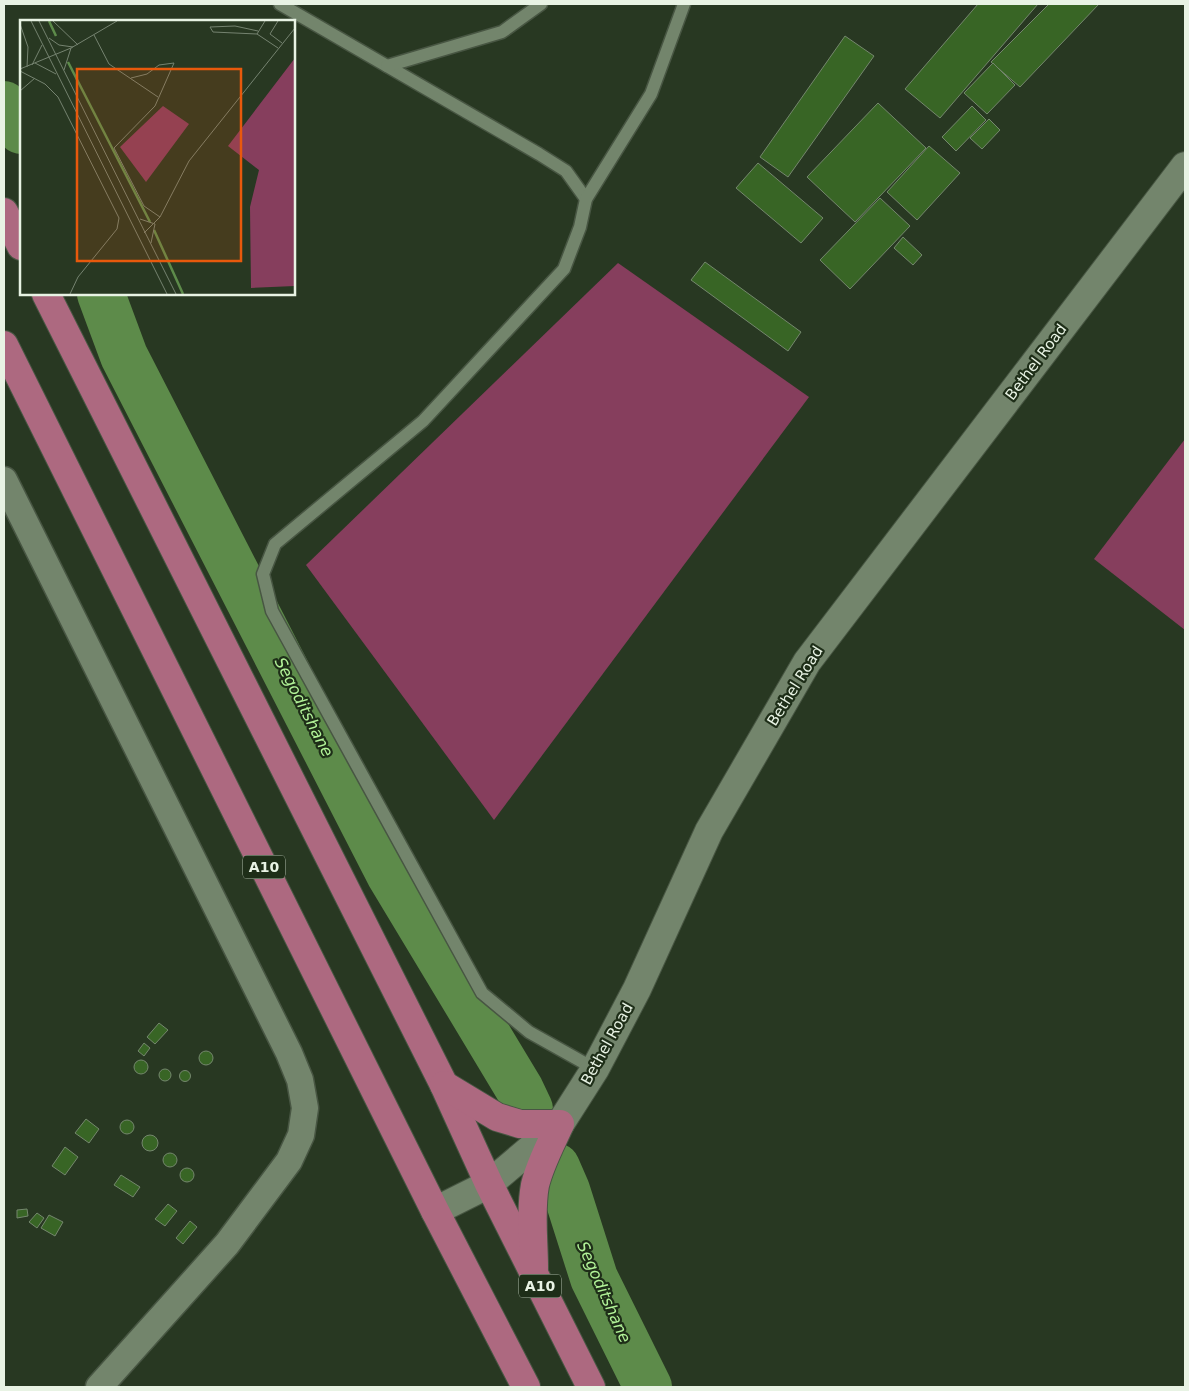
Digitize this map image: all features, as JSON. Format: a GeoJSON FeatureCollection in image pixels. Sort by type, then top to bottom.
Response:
{"type":"FeatureCollection","features":[{"type":"Feature","properties":{"kind":"main road"},"geometry":{"type":"LineString","coordinates":[[4,212],[20,244]]}},
{"type":"Feature","properties":{"kind":"main road","name":"A10"},"geometry":{"type":"LineString","coordinates":[[47,295],[444,1085],[489,1184],[591,1387]]}},
{"type":"Feature","properties":{"kind":"main road","name":"A10"},"geometry":{"type":"LineString","coordinates":[[4,345],[435,1211],[526,1387]]}},
{"type":"Feature","properties":{"kind":"main road"},"geometry":{"type":"LineString","coordinates":[[444,1085],[497,1117],[520,1124],[560,1124],[540,1168],[535,1186],[533,1207],[534,1274]]}},
{"type":"Feature","properties":{"kind":"street","name":"Bethel Road"},"geometry":{"type":"LineString","coordinates":[[435,1211],[489,1184],[560,1124],[595,1069],[637,989],[709,831],[807,662],[1185,166]]}},
{"type":"Feature","properties":{"kind":"street"},"geometry":{"type":"LineString","coordinates":[[4,480],[289,1053],[300,1080],[305,1108],[301,1135],[289,1161],[227,1244],[99,1387]]}},
{"type":"Feature","properties":{"kind":"lane"},"geometry":{"type":"LineString","coordinates":[[280,4],[566,171],[586,199]]}},
{"type":"Feature","properties":{"kind":"lane"},"geometry":{"type":"LineString","coordinates":[[387,66],[502,32],[541,4]]}},
{"type":"Feature","properties":{"kind":"lane"},"geometry":{"type":"LineString","coordinates":[[595,1069],[529,1032],[482,993],[272,611],[263,574],[275,544],[423,421],[564,269],[580,227],[586,199],[651,94],[684,4]]}},
{"type":"Feature","properties":{"kind":"shaded area"},"geometry":{"type":"Polygon","coordinates":[[[618,263],[809,397],[494,820],[306,565],[618,263]]]}},
{"type":"Feature","properties":{"kind":"shaded area"},"geometry":{"type":"Polygon","coordinates":[[[1185,439],[1185,630],[1094,559],[1185,439]]]}},
{"type":"Feature","properties":{"kind":"building"},"geometry":{"type":"Polygon","coordinates":[[[978,4],[1038,4],[940,118],[905,89],[978,4]]]}},
{"type":"Feature","properties":{"kind":"building"},"geometry":{"type":"Polygon","coordinates":[[[1049,4],[1099,4],[1020,87],[991,62],[1049,4]]]}},
{"type":"Feature","properties":{"kind":"building"},"geometry":{"type":"Polygon","coordinates":[[[845,36],[874,56],[788,177],[760,157],[845,36]]]}},
{"type":"Feature","properties":{"kind":"building"},"geometry":{"type":"Polygon","coordinates":[[[993,63],[1015,85],[987,114],[964,93],[993,63]]]}},
{"type":"Feature","properties":{"kind":"building"},"geometry":{"type":"Polygon","coordinates":[[[878,103],[926,148],[855,222],[807,177],[878,103]]]}},
{"type":"Feature","properties":{"kind":"building"},"geometry":{"type":"Polygon","coordinates":[[[972,106],[986,120],[956,151],[942,137],[972,106]]]}},
{"type":"Feature","properties":{"kind":"building"},"geometry":{"type":"Polygon","coordinates":[[[989,119],[1000,130],[982,149],[970,138],[989,119]]]}},
{"type":"Feature","properties":{"kind":"building"},"geometry":{"type":"Polygon","coordinates":[[[929,146],[960,173],[917,220],[887,192],[929,146]]]}},
{"type":"Feature","properties":{"kind":"building"},"geometry":{"type":"Polygon","coordinates":[[[758,163],[823,218],[801,243],[736,188],[758,163]]]}},
{"type":"Feature","properties":{"kind":"building"},"geometry":{"type":"Polygon","coordinates":[[[880,198],[910,226],[850,289],[820,260],[880,198]]]}},
{"type":"Feature","properties":{"kind":"building"},"geometry":{"type":"Polygon","coordinates":[[[903,237],[922,255],[913,265],[894,248],[903,237]]]}},
{"type":"Feature","properties":{"kind":"building"},"geometry":{"type":"Polygon","coordinates":[[[705,262],[801,332],[788,351],[691,280],[705,262]]]}},
{"type":"Feature","properties":{"kind":"building"},"geometry":{"type":"Polygon","coordinates":[[[159,1023],[168,1030],[155,1044],[147,1037],[159,1023]]]}},
{"type":"Feature","properties":{"kind":"building"},"geometry":{"type":"Polygon","coordinates":[[[144,1043],[150,1048],[144,1056],[138,1051],[144,1043]]]}},
{"type":"Feature","properties":{"kind":"building"},"geometry":{"type":"Polygon","coordinates":[[[206,1051],[211,1053],[213,1058],[211,1063],[206,1065],[201,1063],[199,1058],[201,1053],[206,1051]]]}},
{"type":"Feature","properties":{"kind":"building"},"geometry":{"type":"Polygon","coordinates":[[[141,1060],[146,1062],[148,1067],[146,1072],[141,1074],[136,1072],[134,1067],[136,1062],[141,1060]]]}},
{"type":"Feature","properties":{"kind":"building"},"geometry":{"type":"Polygon","coordinates":[[[163,1069],[167,1069],[171,1075],[167,1081],[163,1081],[159,1077],[159,1073],[163,1069]]]}},
{"type":"Feature","properties":{"kind":"building"},"geometry":{"type":"Polygon","coordinates":[[[185,1070],[191,1076],[185,1082],[179,1076],[185,1070]]]}},
{"type":"Feature","properties":{"kind":"building"},"geometry":{"type":"Polygon","coordinates":[[[86,1119],[99,1129],[89,1143],[75,1133],[86,1119]]]}},
{"type":"Feature","properties":{"kind":"building"},"geometry":{"type":"Polygon","coordinates":[[[127,1120],[132,1122],[134,1127],[132,1132],[127,1134],[122,1132],[120,1127],[122,1122],[127,1120]]]}},
{"type":"Feature","properties":{"kind":"building"},"geometry":{"type":"Polygon","coordinates":[[[150,1135],[158,1143],[150,1151],[142,1143],[150,1135]]]}},
{"type":"Feature","properties":{"kind":"building"},"geometry":{"type":"Polygon","coordinates":[[[65,1147],[78,1157],[65,1175],[52,1166],[65,1147]]]}},
{"type":"Feature","properties":{"kind":"building"},"geometry":{"type":"Polygon","coordinates":[[[167,1153],[173,1153],[177,1160],[173,1167],[167,1167],[163,1163],[163,1157],[167,1153]]]}},
{"type":"Feature","properties":{"kind":"building"},"geometry":{"type":"Polygon","coordinates":[[[184,1168],[190,1168],[194,1175],[190,1182],[184,1182],[180,1178],[180,1172],[184,1168]]]}},
{"type":"Feature","properties":{"kind":"building"},"geometry":{"type":"Polygon","coordinates":[[[121,1175],[140,1187],[133,1197],[114,1185],[121,1175]]]}},
{"type":"Feature","properties":{"kind":"building"},"geometry":{"type":"Polygon","coordinates":[[[168,1204],[177,1211],[165,1226],[155,1219],[168,1204]]]}},
{"type":"Feature","properties":{"kind":"building"},"geometry":{"type":"Polygon","coordinates":[[[27,1209],[28,1216],[17,1218],[17,1210],[27,1209]]]}},
{"type":"Feature","properties":{"kind":"building"},"geometry":{"type":"Polygon","coordinates":[[[37,1213],[44,1218],[37,1228],[29,1222],[37,1213]]]}},
{"type":"Feature","properties":{"kind":"building"},"geometry":{"type":"Polygon","coordinates":[[[49,1215],[63,1222],[55,1236],[41,1228],[49,1215]]]}},
{"type":"Feature","properties":{"kind":"building"},"geometry":{"type":"Polygon","coordinates":[[[190,1221],[197,1227],[183,1244],[176,1238],[190,1221]]]}},
{"type":"Feature","properties":{"kind":"waterway","name":"Segoditshane"},"geometry":{"type":"LineString","coordinates":[[4,105],[20,129]]}},
{"type":"Feature","properties":{"kind":"waterway","name":"Segoditshane"},"geometry":{"type":"LineString","coordinates":[[101,295],[124,356],[390,874],[520,1090],[529,1109]]}},
{"type":"Feature","properties":{"kind":"waterway","name":"Segoditshane"},"geometry":{"type":"LineString","coordinates":[[556,1167],[566,1190],[594,1278],[648,1387]]}}]}
